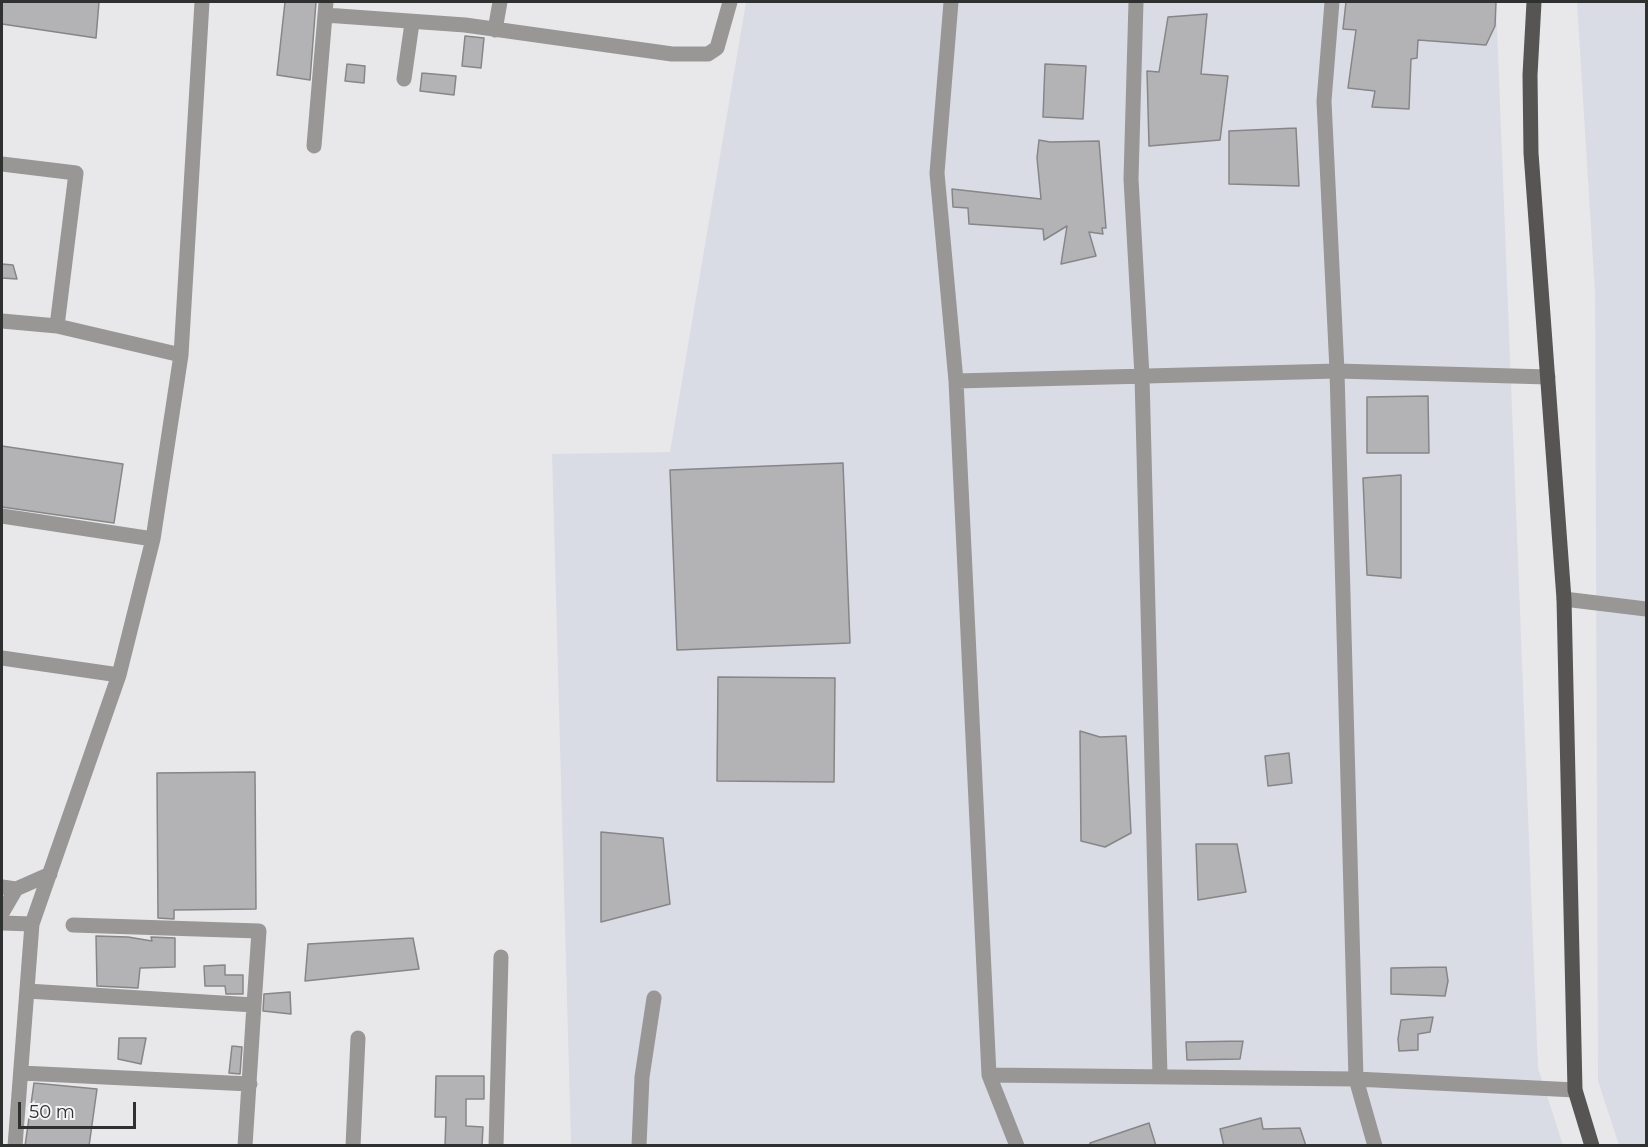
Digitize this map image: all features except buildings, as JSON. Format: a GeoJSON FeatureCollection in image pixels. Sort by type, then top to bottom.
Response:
{"type":"FeatureCollection","features":[{"type":"Feature","properties":{"kind":"main road"},"geometry":{"type":"LineString","coordinates":[[1534,2],[1530,75],[1531,153],[1564,599],[1575,1090],[1592,1146]]}},
{"type":"Feature","properties":{"kind":"street"},"geometry":{"type":"LineString","coordinates":[[15,1146],[33,924],[118,675],[153,539],[181,355],[202,2]]}},
{"type":"Feature","properties":{"kind":"street"},"geometry":{"type":"LineString","coordinates":[[495,30],[500,2]]}},
{"type":"Feature","properties":{"kind":"street"},"geometry":{"type":"LineString","coordinates":[[315,146],[326,8],[412,22],[465,25],[672,54],[708,54],[717,48],[730,2]]}},
{"type":"Feature","properties":{"kind":"street"},"geometry":{"type":"LineString","coordinates":[[951,2],[937,173],[956,381],[989,1075],[1017,1146]]}},
{"type":"Feature","properties":{"kind":"street"},"geometry":{"type":"LineString","coordinates":[[1136,2],[1131,179],[1142,376],[1160,1076]]}},
{"type":"Feature","properties":{"kind":"street"},"geometry":{"type":"LineString","coordinates":[[1332,2],[1324,101],[1337,371],[1356,1079],[1375,1146]]}},
{"type":"Feature","properties":{"kind":"street"},"geometry":{"type":"LineString","coordinates":[[404,80],[412,22]]}},
{"type":"Feature","properties":{"kind":"street"},"geometry":{"type":"LineString","coordinates":[[2,164],[76,173],[57,326]]}},
{"type":"Feature","properties":{"kind":"street"},"geometry":{"type":"LineString","coordinates":[[2,321],[57,326],[181,355]]}},
{"type":"Feature","properties":{"kind":"street"},"geometry":{"type":"LineString","coordinates":[[956,381],[1337,371],[1548,377]]}},
{"type":"Feature","properties":{"kind":"street"},"geometry":{"type":"LineString","coordinates":[[2,516],[153,539]]}},
{"type":"Feature","properties":{"kind":"street"},"geometry":{"type":"LineString","coordinates":[[1564,599],[1647,609]]}},
{"type":"Feature","properties":{"kind":"street"},"geometry":{"type":"LineString","coordinates":[[2,658],[118,675]]}},
{"type":"Feature","properties":{"kind":"street"},"geometry":{"type":"LineString","coordinates":[[2,913],[9,888],[50,874]]}},
{"type":"Feature","properties":{"kind":"street"},"geometry":{"type":"LineString","coordinates":[[2,923],[33,924]]}},
{"type":"Feature","properties":{"kind":"street"},"geometry":{"type":"LineString","coordinates":[[73,925],[259,931],[245,1146]]}},
{"type":"Feature","properties":{"kind":"street"},"geometry":{"type":"LineString","coordinates":[[496,1146],[501,957]]}},
{"type":"Feature","properties":{"kind":"street"},"geometry":{"type":"LineString","coordinates":[[27,991],[254,1005]]}},
{"type":"Feature","properties":{"kind":"street"},"geometry":{"type":"LineString","coordinates":[[639,1146],[642,1077],[654,998]]}},
{"type":"Feature","properties":{"kind":"street"},"geometry":{"type":"LineString","coordinates":[[353,1146],[358,1038]]}},
{"type":"Feature","properties":{"kind":"street"},"geometry":{"type":"LineString","coordinates":[[21,1072],[250,1084]]}},
{"type":"Feature","properties":{"kind":"street"},"geometry":{"type":"LineString","coordinates":[[989,1075],[1356,1079],[1575,1090]]}},
{"type":"Feature","properties":{"kind":"shaded area"},"geometry":{"type":"Polygon","coordinates":[[[746,2],[1496,2],[1538,1068],[1563,1145],[571,1145],[552,454],[670,452],[746,2]]]}},
{"type":"Feature","properties":{"kind":"shaded area"},"geometry":{"type":"Polygon","coordinates":[[[1577,2],[1646,2],[1646,1145],[1619,1145],[1598,1081],[1595,293],[1577,2]]]}}]}
